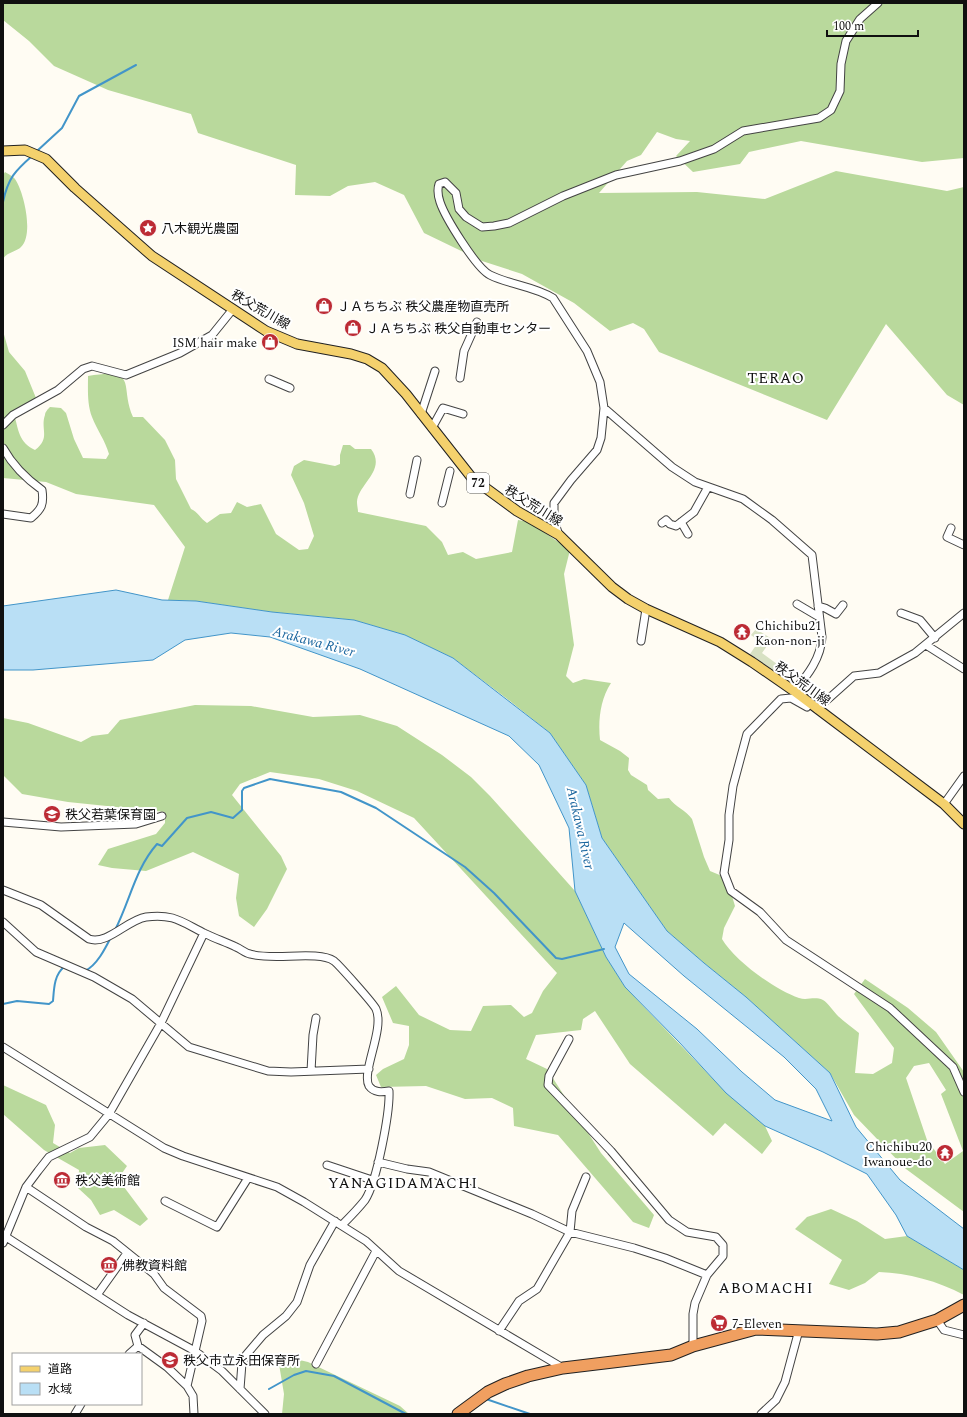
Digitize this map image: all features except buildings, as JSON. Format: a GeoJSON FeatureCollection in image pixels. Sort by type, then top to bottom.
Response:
{"type":"FeatureCollection","features":[{"type":"Feature","properties":{"kind":"highway"},"geometry":{"type":"LineString","coordinates":[[458,1414],[488,1392],[505,1384],[528,1376],[563,1368],[671,1355],[693,1346],[756,1329],[877,1334],[913,1329],[937,1320],[961,1306]]}},
{"type":"Feature","properties":{"kind":"main road","name":"秩父荒川線"},"geometry":{"type":"LineString","coordinates":[[3,151],[25,150],[46,159],[75,188],[152,256],[276,336],[297,344],[351,354],[368,359],[382,368],[472,478],[517,511],[559,535],[612,587],[628,599],[646,609],[720,642],[794,691],[944,804],[964,824]]}},
{"type":"Feature","properties":{"kind":"street"},"geometry":{"type":"LineString","coordinates":[[559,535],[554,521],[554,503],[571,480],[598,450],[601,438],[604,408],[600,382],[587,351],[553,298],[544,293],[490,275],[474,260],[441,206],[437,188],[439,184],[445,182],[448,183],[456,193],[459,209],[466,217],[482,227],[494,226],[508,223],[563,196],[616,176],[680,161],[714,149],[743,131],[819,118],[831,110],[840,91],[841,64],[846,41],[860,19],[878,3]]}},
{"type":"Feature","properties":{"kind":"street"},"geometry":{"type":"LineString","coordinates":[[3,425],[13,415],[58,390],[83,369],[92,366],[126,375],[180,353],[212,335],[233,309]]}},
{"type":"Feature","properties":{"kind":"street"},"geometry":{"type":"LineString","coordinates":[[460,378],[464,351],[477,322]]}},
{"type":"Feature","properties":{"kind":"street"},"geometry":{"type":"LineString","coordinates":[[421,414],[435,371]]}},
{"type":"Feature","properties":{"kind":"street"},"geometry":{"type":"LineString","coordinates":[[268,379],[290,388]]}},
{"type":"Feature","properties":{"kind":"street"},"geometry":{"type":"LineString","coordinates":[[432,428],[443,408],[463,414]]}},
{"type":"Feature","properties":{"kind":"street"},"geometry":{"type":"LineString","coordinates":[[604,408],[672,467],[695,482],[744,499],[808,551],[813,561],[822,637],[818,657],[794,691]]}},
{"type":"Feature","properties":{"kind":"street"},"geometry":{"type":"LineString","coordinates":[[3,448],[12,464],[24,478],[42,490],[44,502],[40,510],[31,518],[3,514]]}},
{"type":"Feature","properties":{"kind":"street"},"geometry":{"type":"LineString","coordinates":[[410,494],[417,460]]}},
{"type":"Feature","properties":{"kind":"street"},"geometry":{"type":"LineString","coordinates":[[442,503],[450,471]]}},
{"type":"Feature","properties":{"kind":"street"},"geometry":{"type":"LineString","coordinates":[[662,523],[666,520],[670,524],[676,526],[694,512],[708,487]]}},
{"type":"Feature","properties":{"kind":"street"},"geometry":{"type":"LineString","coordinates":[[681,522],[688,534]]}},
{"type":"Feature","properties":{"kind":"street"},"geometry":{"type":"LineString","coordinates":[[951,528],[947,537],[964,545]]}},
{"type":"Feature","properties":{"kind":"street"},"geometry":{"type":"LineString","coordinates":[[797,604],[819,617]]}},
{"type":"Feature","properties":{"kind":"street"},"geometry":{"type":"LineString","coordinates":[[818,606],[836,614],[843,605]]}},
{"type":"Feature","properties":{"kind":"street"},"geometry":{"type":"LineString","coordinates":[[641,641],[646,609]]}},
{"type":"Feature","properties":{"kind":"street"},"geometry":{"type":"LineString","coordinates":[[901,613],[920,620],[935,638]]}},
{"type":"Feature","properties":{"kind":"street"},"geometry":{"type":"LineString","coordinates":[[964,613],[915,653],[879,673],[854,676],[813,706],[807,707],[790,698],[781,699],[747,734],[733,786],[729,815],[729,840],[724,873],[732,891],[760,912],[786,940],[880,1000],[928,1042],[953,1067],[964,1092]]}},
{"type":"Feature","properties":{"kind":"street"},"geometry":{"type":"LineString","coordinates":[[926,645],[964,669]]}},
{"type":"Feature","properties":{"kind":"street"},"geometry":{"type":"LineString","coordinates":[[944,804],[964,776]]}},
{"type":"Feature","properties":{"kind":"street"},"geometry":{"type":"LineString","coordinates":[[3,822],[61,827],[136,824],[162,816]]}},
{"type":"Feature","properties":{"kind":"street"},"geometry":{"type":"LineString","coordinates":[[3,890],[41,905],[88,939],[95,941],[105,938],[127,924],[145,917],[157,916],[178,919],[190,924],[204,933],[250,954],[273,958],[322,957],[334,961],[376,1008],[377,1029],[369,1069],[368,1083],[369,1086],[380,1092],[389,1091],[388,1118],[378,1162],[366,1199],[342,1225]]}},
{"type":"Feature","properties":{"kind":"street"},"geometry":{"type":"LineString","coordinates":[[3,922],[36,952],[100,981],[132,999],[189,1047],[268,1071],[369,1069]]}},
{"type":"Feature","properties":{"kind":"street"},"geometry":{"type":"LineString","coordinates":[[3,1243],[26,1187],[49,1158],[90,1137],[109,1114],[161,1023],[204,933]]}},
{"type":"Feature","properties":{"kind":"street"},"geometry":{"type":"LineString","coordinates":[[311,1071],[313,1035],[316,1018]]}},
{"type":"Feature","properties":{"kind":"street"},"geometry":{"type":"LineString","coordinates":[[569,1039],[549,1076],[548,1085],[611,1151],[669,1220],[687,1232],[716,1237],[723,1245],[723,1256],[707,1275],[695,1303],[693,1314],[693,1346]]}},
{"type":"Feature","properties":{"kind":"street"},"geometry":{"type":"LineString","coordinates":[[3,1048],[164,1148],[277,1187],[342,1225],[366,1241],[399,1271],[563,1368]]}},
{"type":"Feature","properties":{"kind":"street"},"geometry":{"type":"LineString","coordinates":[[378,1162],[407,1169],[429,1172],[512,1206],[570,1232],[634,1248],[707,1275]]}},
{"type":"Feature","properties":{"kind":"street"},"geometry":{"type":"LineString","coordinates":[[327,1165],[372,1180]]}},
{"type":"Feature","properties":{"kind":"street"},"geometry":{"type":"LineString","coordinates":[[499,1331],[519,1301],[537,1289],[570,1232],[572,1211],[586,1177]]}},
{"type":"Feature","properties":{"kind":"street"},"geometry":{"type":"LineString","coordinates":[[165,1201],[217,1226],[248,1178]]}},
{"type":"Feature","properties":{"kind":"street"},"geometry":{"type":"LineString","coordinates":[[26,1187],[86,1228],[113,1241],[154,1274],[164,1288],[201,1316],[202,1321],[187,1386]]}},
{"type":"Feature","properties":{"kind":"street"},"geometry":{"type":"LineString","coordinates":[[240,1389],[242,1363],[246,1355],[262,1335],[286,1316],[297,1302],[310,1265],[335,1221]]}},
{"type":"Feature","properties":{"kind":"street"},"geometry":{"type":"LineString","coordinates":[[5,1236],[97,1295],[195,1351],[222,1371],[266,1414]]}},
{"type":"Feature","properties":{"kind":"street"},"geometry":{"type":"LineString","coordinates":[[316,1364],[376,1251]]}},
{"type":"Feature","properties":{"kind":"street"},"geometry":{"type":"LineString","coordinates":[[97,1295],[128,1253]]}},
{"type":"Feature","properties":{"kind":"street"},"geometry":{"type":"LineString","coordinates":[[937,1320],[944,1330],[964,1335]]}},
{"type":"Feature","properties":{"kind":"street"},"geometry":{"type":"LineString","coordinates":[[144,1323],[135,1335],[138,1346],[167,1367],[187,1386],[193,1396],[194,1414]]}},
{"type":"Feature","properties":{"kind":"street"},"geometry":{"type":"LineString","coordinates":[[761,1414],[776,1400],[785,1382],[799,1330]]}},
{"type":"Feature","properties":{"kind":"street"},"geometry":{"type":"LineString","coordinates":[[130,1353],[138,1346]]}},
{"type":"Feature","properties":{"kind":"street"},"geometry":{"type":"LineString","coordinates":[[75,1414],[80,1405]]}},
{"type":"Feature","properties":{"kind":"green space"},"geometry":{"type":"Polygon","coordinates":[[[3,3],[964,3],[964,158],[922,162],[801,141],[749,152],[740,164],[693,172],[676,156],[690,141],[676,139],[657,132],[641,155],[627,161],[599,193],[697,192],[765,199],[836,171],[947,191],[964,187],[964,405],[947,395],[886,324],[827,420],[659,352],[644,329],[633,323],[610,331],[574,303],[522,274],[482,261],[424,233],[404,195],[375,182],[348,186],[330,196],[295,195],[296,165],[198,133],[191,114],[108,90],[54,66],[29,41],[3,20],[3,3]]]}},
{"type":"Feature","properties":{"kind":"green space"},"geometry":{"type":"Polygon","coordinates":[[[5,172],[14,178],[22,193],[26,213],[27,233],[25,241],[21,247],[3,259],[3,175],[5,172]]]}},
{"type":"Feature","properties":{"kind":"green space"},"geometry":{"type":"Polygon","coordinates":[[[3,331],[9,352],[25,371],[36,398],[14,413],[18,430],[26,444],[35,450],[40,446],[44,437],[44,420],[46,412],[50,407],[61,408],[66,413],[74,439],[83,458],[106,459],[109,454],[89,407],[88,376],[104,374],[121,377],[125,382],[129,406],[133,417],[143,417],[165,440],[175,460],[176,479],[191,509],[207,523],[220,514],[231,513],[237,502],[247,507],[261,504],[276,534],[299,550],[308,549],[314,536],[304,503],[291,475],[294,466],[304,460],[335,466],[340,464],[340,455],[343,445],[350,445],[355,449],[371,449],[375,457],[376,464],[359,495],[357,502],[358,512],[426,526],[442,542],[448,555],[463,552],[476,559],[512,552],[518,520],[529,522],[570,550],[564,574],[574,645],[566,676],[573,683],[584,679],[611,683],[602,703],[599,725],[600,740],[620,751],[629,758],[628,770],[631,775],[647,785],[648,790],[658,799],[669,798],[692,819],[710,871],[722,876],[732,896],[735,906],[724,928],[722,939],[728,948],[756,974],[789,994],[802,999],[817,998],[823,1000],[840,1018],[859,1033],[855,1073],[873,1074],[892,1063],[894,1048],[854,994],[865,979],[908,1008],[936,1032],[964,1072],[964,1212],[906,1169],[854,1115],[830,1073],[746,997],[667,931],[602,838],[586,785],[550,733],[506,698],[453,658],[405,635],[354,620],[272,612],[196,601],[168,600],[185,547],[154,505],[76,494],[46,482],[3,478],[3,331]],[[929,1063],[914,1066],[906,1078],[927,1140],[945,1164],[963,1151],[941,1094],[946,1090],[929,1063]]]}},
{"type":"Feature","properties":{"kind":"green space"},"geometry":{"type":"Polygon","coordinates":[[[756,629],[772,639],[762,653],[777,664],[773,670],[750,654],[759,641],[751,635],[756,629]]]}},
{"type":"Feature","properties":{"kind":"green space"},"geometry":{"type":"Polygon","coordinates":[[[195,705],[251,706],[313,717],[360,715],[397,726],[442,755],[471,777],[490,796],[575,891],[606,957],[625,987],[713,1079],[765,1126],[772,1141],[762,1154],[725,1123],[713,1136],[630,1064],[595,1011],[583,1019],[581,1030],[536,1035],[526,1059],[547,1069],[601,1153],[654,1215],[649,1228],[633,1222],[558,1135],[514,1126],[513,1108],[492,1098],[465,1099],[426,1086],[381,1087],[376,1075],[383,1069],[404,1059],[409,1045],[409,1026],[393,1023],[382,997],[396,986],[419,1015],[450,1030],[471,1031],[483,1006],[511,1005],[524,1017],[532,1013],[543,991],[557,973],[414,818],[357,791],[319,779],[270,772],[240,784],[232,795],[281,856],[287,869],[267,909],[254,927],[239,916],[236,898],[239,874],[193,852],[146,871],[112,868],[98,865],[108,849],[156,834],[165,823],[165,812],[68,802],[22,794],[3,775],[3,718],[28,723],[81,742],[92,736],[108,734],[120,720],[195,705]]]}},
{"type":"Feature","properties":{"kind":"green space"},"geometry":{"type":"Polygon","coordinates":[[[3,1085],[46,1105],[55,1125],[53,1143],[70,1153],[79,1148],[105,1145],[127,1166],[118,1179],[148,1219],[140,1226],[114,1210],[100,1215],[91,1200],[78,1188],[79,1170],[44,1150],[3,1114],[3,1085]]]}},
{"type":"Feature","properties":{"kind":"green space"},"geometry":{"type":"Polygon","coordinates":[[[831,1209],[857,1221],[885,1239],[907,1236],[964,1270],[964,1295],[944,1286],[912,1276],[879,1272],[865,1283],[849,1290],[829,1284],[842,1260],[795,1229],[807,1217],[831,1209]]]}},
{"type":"Feature","properties":{"kind":"green space"},"geometry":{"type":"Polygon","coordinates":[[[291,1358],[308,1362],[400,1406],[409,1414],[282,1414],[284,1394],[279,1364],[291,1358]]]}},
{"type":"Feature","properties":{"kind":"water","name":"Arakawa River"},"geometry":{"type":"Polygon","coordinates":[[[116,590],[162,600],[196,601],[272,612],[354,620],[405,635],[453,658],[550,733],[586,785],[602,838],[667,931],[746,997],[830,1073],[856,1127],[900,1180],[964,1229],[964,1270],[907,1236],[896,1215],[867,1174],[765,1126],[726,1093],[625,987],[606,957],[575,891],[569,828],[539,765],[509,736],[360,669],[270,637],[231,633],[185,640],[153,660],[33,670],[3,670],[3,606],[116,590]],[[624,923],[615,947],[629,974],[697,1029],[742,1072],[775,1100],[832,1121],[816,1089],[784,1057],[684,976],[624,923]]]}},
{"type":"Feature","properties":{"kind":"waterway"},"geometry":{"type":"LineString","coordinates":[[37,151],[62,128],[79,96],[136,65]]}},
{"type":"Feature","properties":{"kind":"waterway"},"geometry":{"type":"LineString","coordinates":[[3,202],[7,187],[13,176],[32,156]]}},
{"type":"Feature","properties":{"kind":"waterway"},"geometry":{"type":"LineString","coordinates":[[115,930],[143,864],[157,844],[162,846],[187,818],[211,812],[233,818],[242,810],[242,791],[244,788],[270,779],[341,792],[376,808],[465,867],[494,893],[556,958],[562,959],[604,949]]}},
{"type":"Feature","properties":{"kind":"waterway"},"geometry":{"type":"LineString","coordinates":[[85,971],[97,961],[111,937]]}},
{"type":"Feature","properties":{"kind":"waterway"},"geometry":{"type":"LineString","coordinates":[[3,1004],[17,1001],[49,1004],[53,1001],[56,978],[64,967]]}},
{"type":"Feature","properties":{"kind":"waterway"},"geometry":{"type":"LineString","coordinates":[[269,1389],[294,1375],[306,1371],[334,1376],[406,1414]]}},
{"type":"Feature","properties":{"kind":"waterway"},"geometry":{"type":"LineString","coordinates":[[486,1399],[530,1414]]}},
{"type":"Feature","properties":{"kind":"place","name":"八木観光農園"},"geometry":{"type":"Point","coordinates":[148,228]}},
{"type":"Feature","properties":{"kind":"place","name":"ＪＡちちぶ 秩父農産物直売所"},"geometry":{"type":"Point","coordinates":[324,306]}},
{"type":"Feature","properties":{"kind":"place","name":"ＪＡちちぶ 秩父自動車センター"},"geometry":{"type":"Point","coordinates":[353,328]}},
{"type":"Feature","properties":{"kind":"place","name":"ISM hair make"},"geometry":{"type":"Point","coordinates":[270,342]}},
{"type":"Feature","properties":{"kind":"place","name":"Chichibu21 Kaon-non-ji"},"geometry":{"type":"Point","coordinates":[742,632]}},
{"type":"Feature","properties":{"kind":"place","name":"秩父若葉保育園"},"geometry":{"type":"Point","coordinates":[52,814]}},
{"type":"Feature","properties":{"kind":"place","name":"Chichibu20 Iwanoue-do"},"geometry":{"type":"Point","coordinates":[945,1153]}},
{"type":"Feature","properties":{"kind":"place","name":"秩父美術館"},"geometry":{"type":"Point","coordinates":[62,1180]}},
{"type":"Feature","properties":{"kind":"place","name":"佛教資料館"},"geometry":{"type":"Point","coordinates":[109,1265]}},
{"type":"Feature","properties":{"kind":"place","name":"7-Eleven"},"geometry":{"type":"Point","coordinates":[719,1323]}},
{"type":"Feature","properties":{"kind":"place","name":"秩父市立永田保育所"},"geometry":{"type":"Point","coordinates":[170,1360]}},
{"type":"Feature","properties":{"kind":"district","name":"TERAO"},"geometry":{"type":"Point","coordinates":[776,378]}},
{"type":"Feature","properties":{"kind":"district","name":"YANAGIDAMACHI"},"geometry":{"type":"Point","coordinates":[403,1183]}},
{"type":"Feature","properties":{"kind":"district","name":"ABOMACHI"},"geometry":{"type":"Point","coordinates":[766,1288]}}]}
